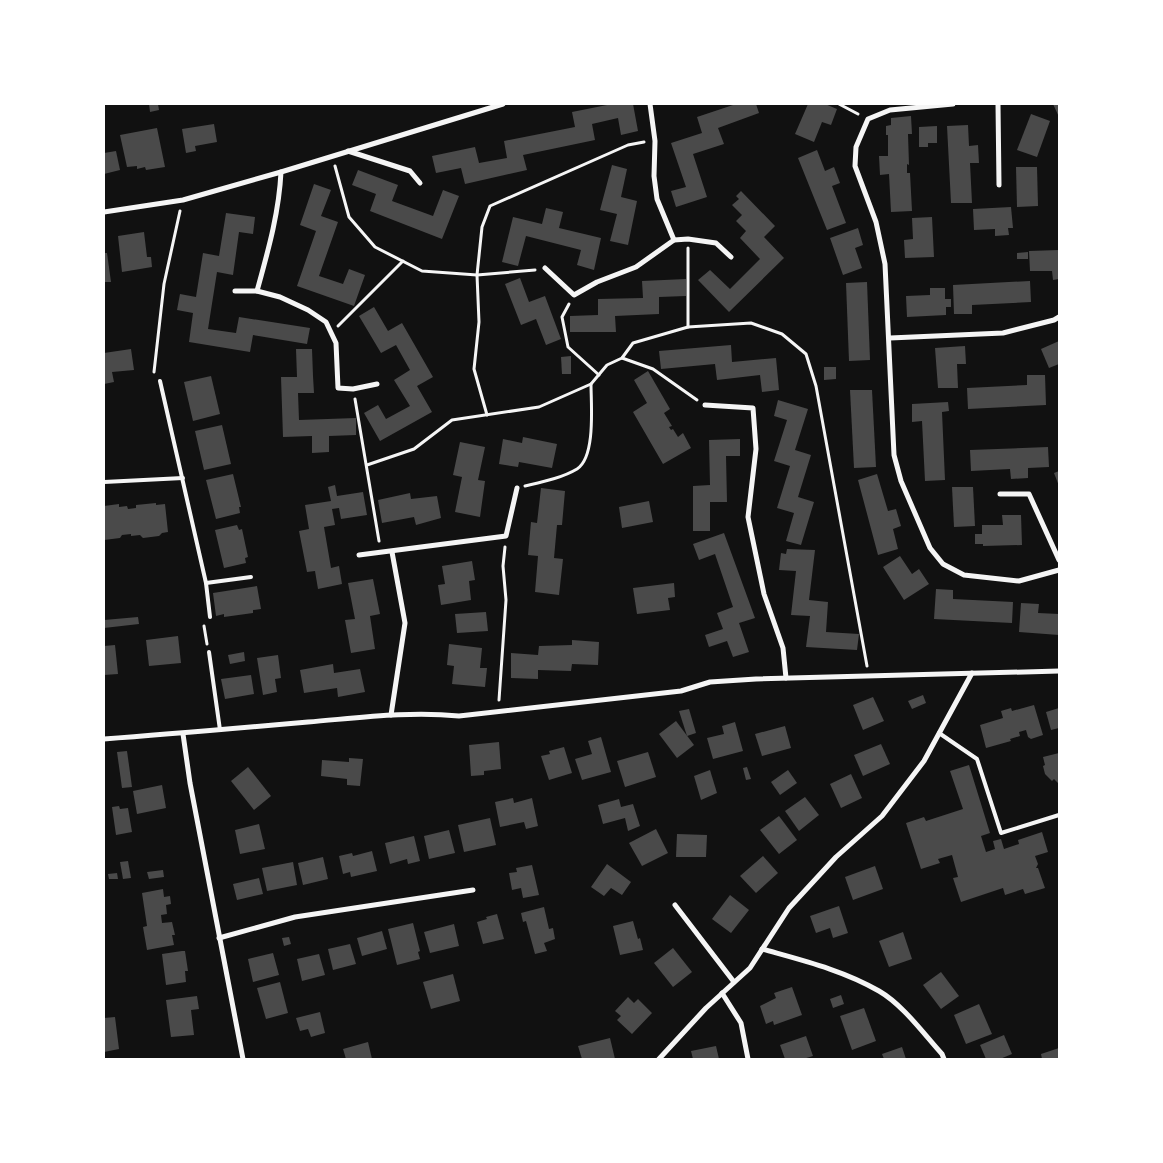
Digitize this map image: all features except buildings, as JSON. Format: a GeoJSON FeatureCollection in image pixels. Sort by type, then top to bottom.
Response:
{"type":"FeatureCollection","features":[{"type":"Feature","properties":{"kind":"street"},"geometry":{"type":"LineString","coordinates":[[104,212],[183,200],[502,104]]}},
{"type":"Feature","properties":{"kind":"street"},"geometry":{"type":"LineString","coordinates":[[650,104],[655,140],[654,176],[657,199],[674,240]]}},
{"type":"Feature","properties":{"kind":"street"},"geometry":{"type":"LineString","coordinates":[[953,104],[890,110],[868,119],[856,147],[855,166],[876,222],[883,255],[890,338],[894,455],[901,481],[930,548],[943,564],[964,575],[1019,580],[1059,570]]}},
{"type":"Feature","properties":{"kind":"street"},"geometry":{"type":"LineString","coordinates":[[998,104],[999,186]]}},
{"type":"Feature","properties":{"kind":"street"},"geometry":{"type":"LineString","coordinates":[[348,151],[410,172],[420,183]]}},
{"type":"Feature","properties":{"kind":"street"},"geometry":{"type":"LineString","coordinates":[[257,291],[275,226],[281,172]]}},
{"type":"Feature","properties":{"kind":"street"},"geometry":{"type":"LineString","coordinates":[[545,268],[574,295],[597,282],[636,267],[674,240],[688,239],[716,243],[731,257]]}},
{"type":"Feature","properties":{"kind":"street"},"geometry":{"type":"LineString","coordinates":[[235,291],[257,291],[280,297],[308,310],[326,322],[336,343],[338,388],[353,389],[378,384]]}},
{"type":"Feature","properties":{"kind":"street"},"geometry":{"type":"LineString","coordinates":[[890,338],[1003,333],[1054,320],[1059,317]]}},
{"type":"Feature","properties":{"kind":"street"},"geometry":{"type":"LineString","coordinates":[[705,405],[753,408],[756,449],[748,517],[764,594],[784,648],[786,678]]}},
{"type":"Feature","properties":{"kind":"street"},"geometry":{"type":"LineString","coordinates":[[359,555],[506,536],[517,488]]}},
{"type":"Feature","properties":{"kind":"street"},"geometry":{"type":"LineString","coordinates":[[1000,494],[1029,494],[1059,560]]}},
{"type":"Feature","properties":{"kind":"street"},"geometry":{"type":"LineString","coordinates":[[391,715],[405,623],[392,552]]}},
{"type":"Feature","properties":{"kind":"street"},"geometry":{"type":"LineString","coordinates":[[104,739],[183,734],[391,715],[428,713],[459,716],[681,691],[710,682],[786,678],[1059,671]]}},
{"type":"Feature","properties":{"kind":"street"},"geometry":{"type":"LineString","coordinates":[[659,1059],[706,1008],[750,968],[789,908],[836,857],[882,816],[924,761],[972,673]]}},
{"type":"Feature","properties":{"kind":"street"},"geometry":{"type":"LineString","coordinates":[[183,734],[190,783],[243,1059]]}},
{"type":"Feature","properties":{"kind":"street"},"geometry":{"type":"LineString","coordinates":[[219,938],[295,917],[473,890]]}},
{"type":"Feature","properties":{"kind":"street"},"geometry":{"type":"LineString","coordinates":[[675,905],[734,982]]}},
{"type":"Feature","properties":{"kind":"street"},"geometry":{"type":"LineString","coordinates":[[762,949],[826,968],[880,991],[908,1015],[942,1054],[944,1059]]}},
{"type":"Feature","properties":{"kind":"street"},"geometry":{"type":"LineString","coordinates":[[722,993],[741,1023],[748,1059]]}},
{"type":"Feature","properties":{"kind":"lane"},"geometry":{"type":"LineString","coordinates":[[160,381],[184,478],[206,583],[210,617]]}},
{"type":"Feature","properties":{"kind":"lane"},"geometry":{"type":"LineString","coordinates":[[104,482],[184,478]]}},
{"type":"Feature","properties":{"kind":"lane"},"geometry":{"type":"LineString","coordinates":[[206,583],[251,577]]}},
{"type":"Feature","properties":{"kind":"lane"},"geometry":{"type":"LineString","coordinates":[[209,652],[220,730]]}},
{"type":"Feature","properties":{"kind":"lane"},"geometry":{"type":"LineString","coordinates":[[939,733],[977,759],[1002,833],[1059,815]]}},
{"type":"Feature","properties":{"kind":"path"},"geometry":{"type":"LineString","coordinates":[[839,104],[868,119]]}},
{"type":"Feature","properties":{"kind":"path"},"geometry":{"type":"LineString","coordinates":[[487,415],[474,369],[479,322],[476,275],[482,227],[490,206],[628,145],[655,140]]}},
{"type":"Feature","properties":{"kind":"path"},"geometry":{"type":"LineString","coordinates":[[332,156],[349,217],[375,247],[422,271],[476,275],[523,272],[545,268]]}},
{"type":"Feature","properties":{"kind":"path"},"geometry":{"type":"LineString","coordinates":[[688,239],[688,327]]}},
{"type":"Feature","properties":{"kind":"path"},"geometry":{"type":"LineString","coordinates":[[332,333],[402,261]]}},
{"type":"Feature","properties":{"kind":"path"},"geometry":{"type":"LineString","coordinates":[[574,295],[562,317],[568,347],[599,375]]}},
{"type":"Feature","properties":{"kind":"path"},"geometry":{"type":"LineString","coordinates":[[367,465],[414,449],[452,420],[539,407],[591,384],[607,366],[622,358],[633,343],[688,327],[750,323],[782,334],[806,354],[816,386],[869,677]]}},
{"type":"Feature","properties":{"kind":"path"},"geometry":{"type":"LineString","coordinates":[[622,358],[653,369],[705,405]]}},
{"type":"Feature","properties":{"kind":"path"},"geometry":{"type":"LineString","coordinates":[[517,488],[546,481],[578,468],[589,451],[592,421],[591,384]]}},
{"type":"Feature","properties":{"kind":"path"},"geometry":{"type":"LineString","coordinates":[[353,389],[381,553]]}},
{"type":"Feature","properties":{"kind":"path"},"geometry":{"type":"LineString","coordinates":[[498,711],[506,600],[503,566],[506,536]]}}]}
